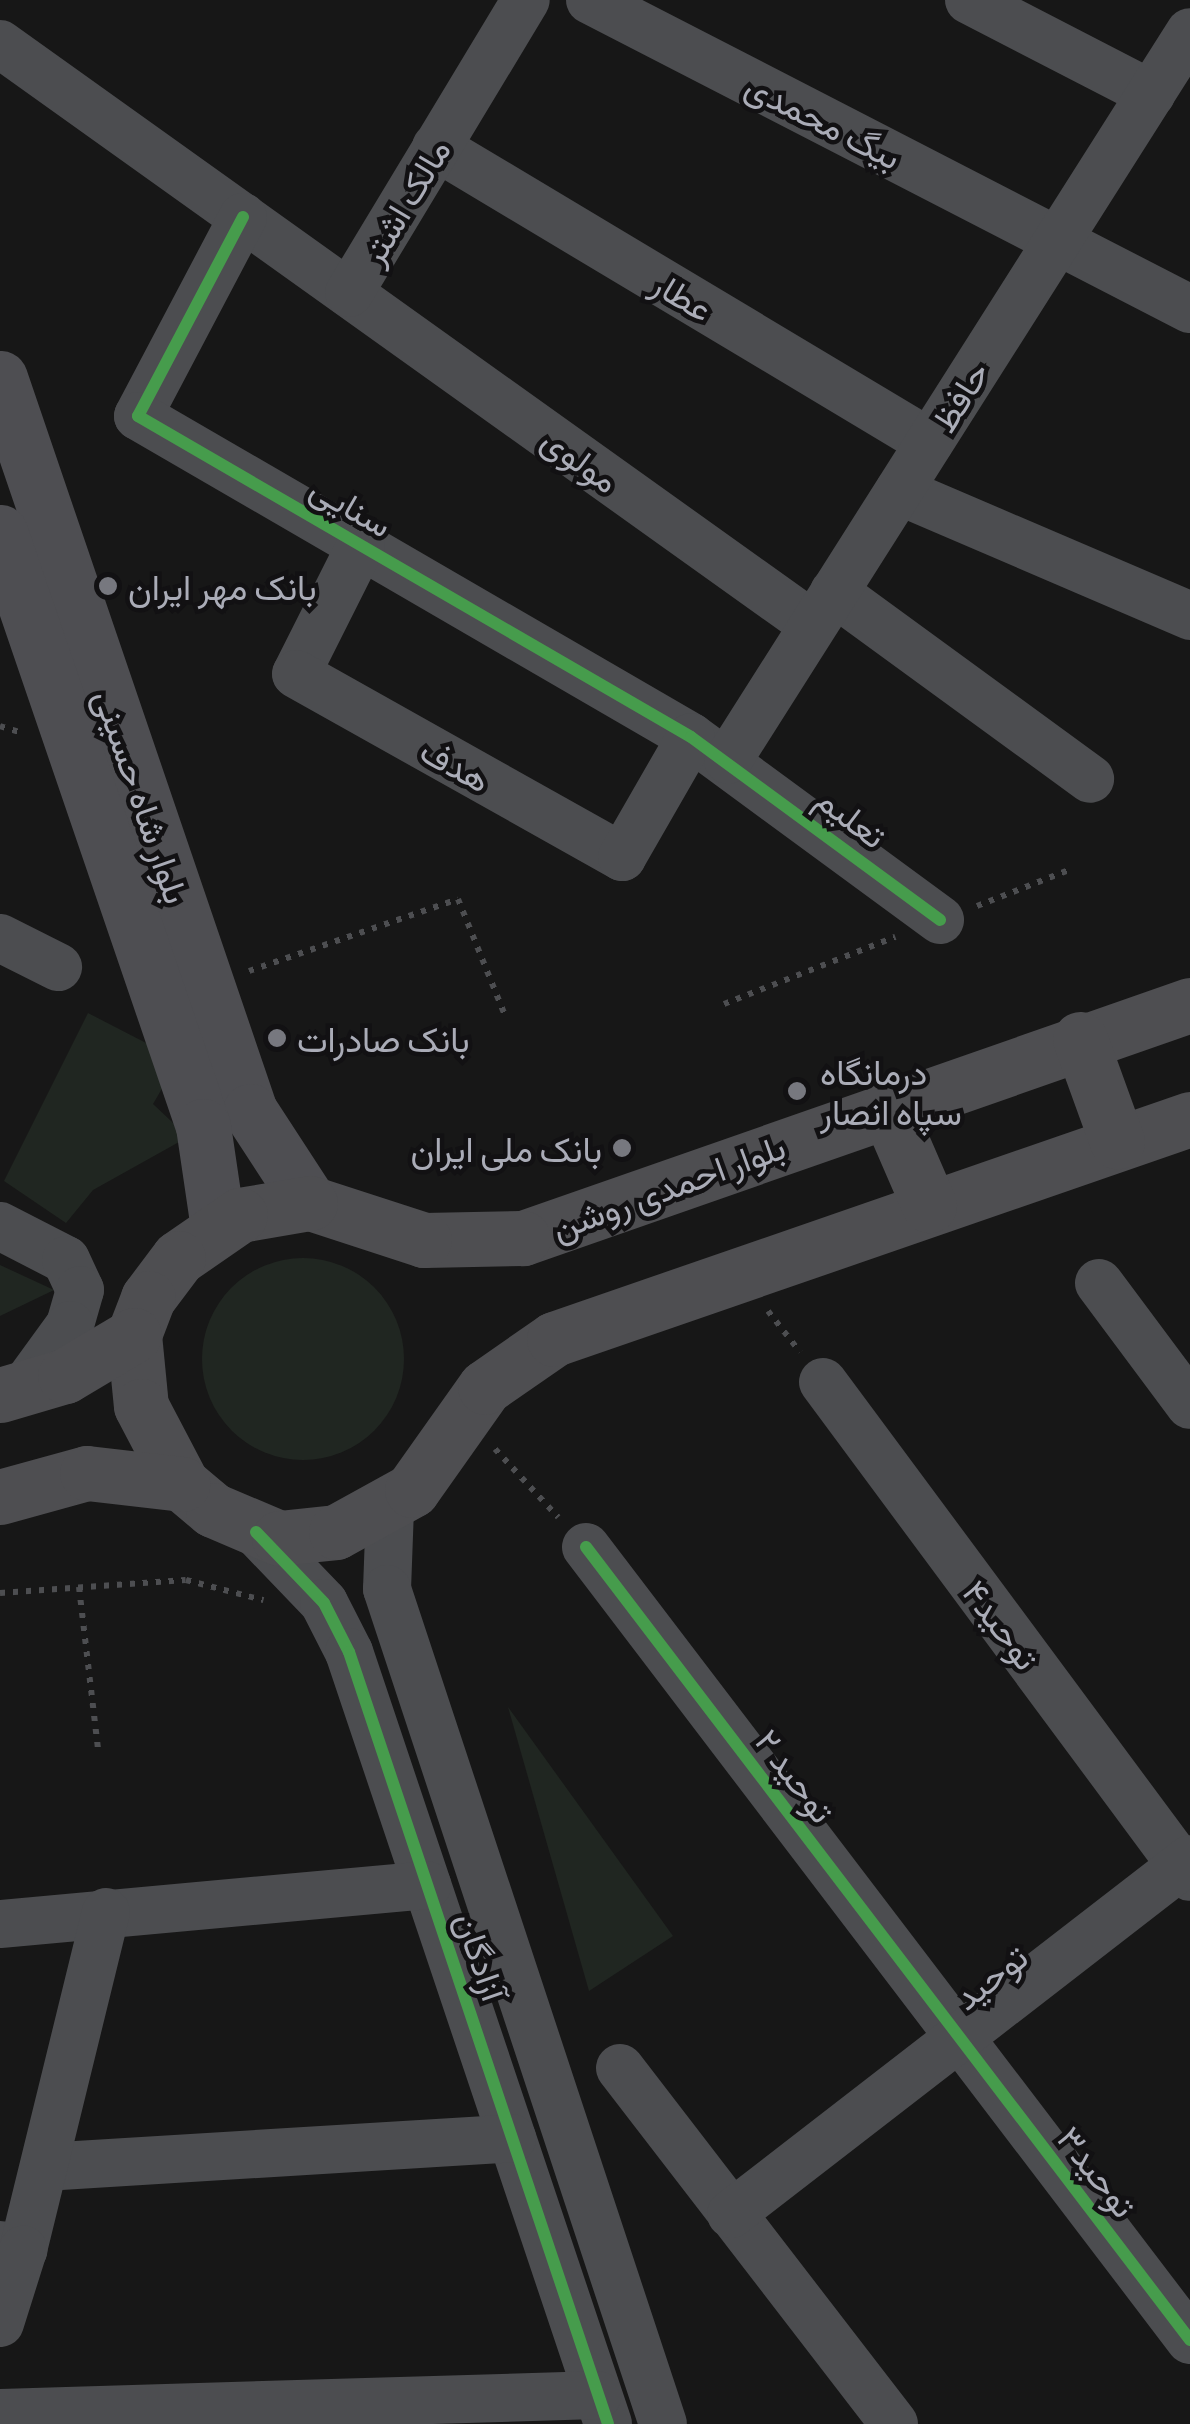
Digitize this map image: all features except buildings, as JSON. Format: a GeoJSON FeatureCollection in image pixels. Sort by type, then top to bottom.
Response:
{"type":"FeatureCollection","features":[{"type":"Feature","properties":{"kind":"highway","name":"بلوار احمدی روشن"},"geometry":{"type":"LineString","coordinates":[[310,1203],[424,1240],[523,1238],[1080,1039],[1190,1005]]}},
{"type":"Feature","properties":{"kind":"highway"},"geometry":{"type":"LineString","coordinates":[[1080,1039],[1116,1142]]}},
{"type":"Feature","properties":{"kind":"highway"},"geometry":{"type":"LineString","coordinates":[[887,1108],[929,1204]]}},
{"type":"Feature","properties":{"kind":"highway"},"geometry":{"type":"LineString","coordinates":[[0,1497],[86,1474],[182,1484],[256,1532],[336,1532],[390,1508],[475,1401],[554,1339],[737,1270],[1190,1119]]}},
{"type":"Feature","properties":{"kind":"highway"},"geometry":{"type":"LineString","coordinates":[[30,1386],[134,1335],[178,1258],[218,1227],[262,1208],[310,1203]]}},
{"type":"Feature","properties":{"kind":"highway"},"geometry":{"type":"LineString","coordinates":[[134,1335],[141,1406],[182,1484]]}},
{"type":"Feature","properties":{"kind":"highway"},"geometry":{"type":"LineString","coordinates":[[30,1386],[100,1394],[113,1422],[107,1452],[86,1474]]}},
{"type":"Feature","properties":{"kind":"main road","name":"بلوار شاه حسینی"},"geometry":{"type":"LineString","coordinates":[[0,378],[250,1111],[310,1203]]}},
{"type":"Feature","properties":{"kind":"main road","name":"بلوار شاه حسینی"},"geometry":{"type":"LineString","coordinates":[[0,532],[202,1126],[218,1227]]}},
{"type":"Feature","properties":{"kind":"street","name":"مالک اشتر"},"geometry":{"type":"LineString","coordinates":[[0,44],[348,293],[526,0]]}},
{"type":"Feature","properties":{"kind":"street","name":"بیگ محمدی"},"geometry":{"type":"LineString","coordinates":[[590,0],[657,14],[1058,241],[1190,309]]}},
{"type":"Feature","properties":{"kind":"street"},"geometry":{"type":"LineString","coordinates":[[969,0],[1150,94]]}},
{"type":"Feature","properties":{"kind":"street","name":"حافظ"},"geometry":{"type":"LineString","coordinates":[[709,748],[824,609],[1190,32]]}},
{"type":"Feature","properties":{"kind":"street","name":"عطار"},"geometry":{"type":"LineString","coordinates":[[436,147],[930,442]]}},
{"type":"Feature","properties":{"kind":"street","name":"سنایی"},"geometry":{"type":"LineString","coordinates":[[242,218],[138,416],[709,748]]}},
{"type":"Feature","properties":{"kind":"street","name":"مولوی"},"geometry":{"type":"LineString","coordinates":[[348,293],[824,609],[1090,779]]}},
{"type":"Feature","properties":{"kind":"street"},"geometry":{"type":"LineString","coordinates":[[899,491],[1190,616]]}},
{"type":"Feature","properties":{"kind":"street","name":"هدف"},"geometry":{"type":"LineString","coordinates":[[361,545],[296,674],[622,857],[709,748]]}},
{"type":"Feature","properties":{"kind":"street","name":"تعلیم"},"geometry":{"type":"LineString","coordinates":[[709,748],[940,920]]}},
{"type":"Feature","properties":{"kind":"street"},"geometry":{"type":"LineString","coordinates":[[0,938],[58,967]]}},
{"type":"Feature","properties":{"kind":"street"},"geometry":{"type":"LineString","coordinates":[[0,1226],[66,1260],[80,1290],[70,1325],[30,1386]]}},
{"type":"Feature","properties":{"kind":"street"},"geometry":{"type":"LineString","coordinates":[[1099,1283],[1190,1405]]}},
{"type":"Feature","properties":{"kind":"street","name":"توحید۴"},"geometry":{"type":"LineString","coordinates":[[823,1382],[1187,1867]]}},
{"type":"Feature","properties":{"kind":"street","name":"آزادگان"},"geometry":{"type":"LineString","coordinates":[[390,1508],[387,1589],[663,2424]]}},
{"type":"Feature","properties":{"kind":"street","name":"آزادگان"},"geometry":{"type":"LineString","coordinates":[[256,1532],[324,1603],[349,1652],[603,2409]]}},
{"type":"Feature","properties":{"kind":"street","name":"توحید ۲"},"geometry":{"type":"LineString","coordinates":[[586,1547],[958,2039]]}},
{"type":"Feature","properties":{"kind":"street","name":"توحید"},"geometry":{"type":"LineString","coordinates":[[732,2214],[1187,1867]]}},
{"type":"Feature","properties":{"kind":"street"},"geometry":{"type":"LineString","coordinates":[[0,1924],[427,1886]]}},
{"type":"Feature","properties":{"kind":"street"},"geometry":{"type":"LineString","coordinates":[[0,2323],[12,2248],[44,2166],[106,1912]]}},
{"type":"Feature","properties":{"kind":"street","name":"توحید۳"},"geometry":{"type":"LineString","coordinates":[[958,2039],[1190,2340]]}},
{"type":"Feature","properties":{"kind":"street"},"geometry":{"type":"LineString","coordinates":[[620,2068],[894,2424]]}},
{"type":"Feature","properties":{"kind":"street"},"geometry":{"type":"LineString","coordinates":[[44,2166],[512,2138]]}},
{"type":"Feature","properties":{"kind":"street"},"geometry":{"type":"LineString","coordinates":[[0,2414],[603,2409]]}},
{"type":"Feature","properties":{"kind":"path"},"geometry":{"type":"LineString","coordinates":[[207,986],[458,899],[504,1013]]}},
{"type":"Feature","properties":{"kind":"path"},"geometry":{"type":"LineString","coordinates":[[737,1270],[823,1382]]}},
{"type":"Feature","properties":{"kind":"path"},"geometry":{"type":"LineString","coordinates":[[475,1401],[586,1547]]}},
{"type":"Feature","properties":{"kind":"path"},"geometry":{"type":"LineString","coordinates":[[0,1593],[186,1580],[282,1605]]}},
{"type":"Feature","properties":{"kind":"path"},"geometry":{"type":"LineString","coordinates":[[79,1587],[98,1749]]}},
{"type":"Feature","properties":{"kind":"shaded area"},"geometry":{"type":"Polygon","coordinates":[[[88,1013],[150,1045],[171,1073],[153,1104],[188,1137],[93,1190],[66,1223],[4,1181],[88,1013]]]}},
{"type":"Feature","properties":{"kind":"shaded area"},"geometry":{"type":"Polygon","coordinates":[[[303,1258],[342,1266],[374,1288],[396,1320],[404,1359],[396,1398],[374,1430],[342,1452],[303,1460],[264,1452],[232,1430],[210,1398],[202,1359],[210,1320],[232,1288],[264,1266],[303,1258]]]}},
{"type":"Feature","properties":{"kind":"shaded area"},"geometry":{"type":"Polygon","coordinates":[[[0,1265],[54,1290],[0,1316],[0,1265]]]}},
{"type":"Feature","properties":{"kind":"shaded area"},"geometry":{"type":"Polygon","coordinates":[[[508,1707],[673,1936],[589,1991],[508,1707]]]}},
{"type":"Feature","properties":{"kind":"cycle path"},"geometry":{"type":"LineString","coordinates":[[243,217],[138,416],[691,737],[940,920]]}},
{"type":"Feature","properties":{"kind":"cycle path"},"geometry":{"type":"LineString","coordinates":[[256,1532],[324,1603],[349,1652],[608,2424]]}},
{"type":"Feature","properties":{"kind":"cycle path"},"geometry":{"type":"LineString","coordinates":[[586,1547],[1190,2340]]}},
{"type":"Feature","properties":{"kind":"place","name":"بانک مهر ایران"},"geometry":{"type":"Point","coordinates":[108,586]}},
{"type":"Feature","properties":{"kind":"place","name":"بانک صادرات"},"geometry":{"type":"Point","coordinates":[277,1038]}},
{"type":"Feature","properties":{"kind":"place","name":"درمانگاه سپاه انصار"},"geometry":{"type":"Point","coordinates":[797,1091]}},
{"type":"Feature","properties":{"kind":"place","name":"بانک ملی ایران"},"geometry":{"type":"Point","coordinates":[622,1148]}}]}
